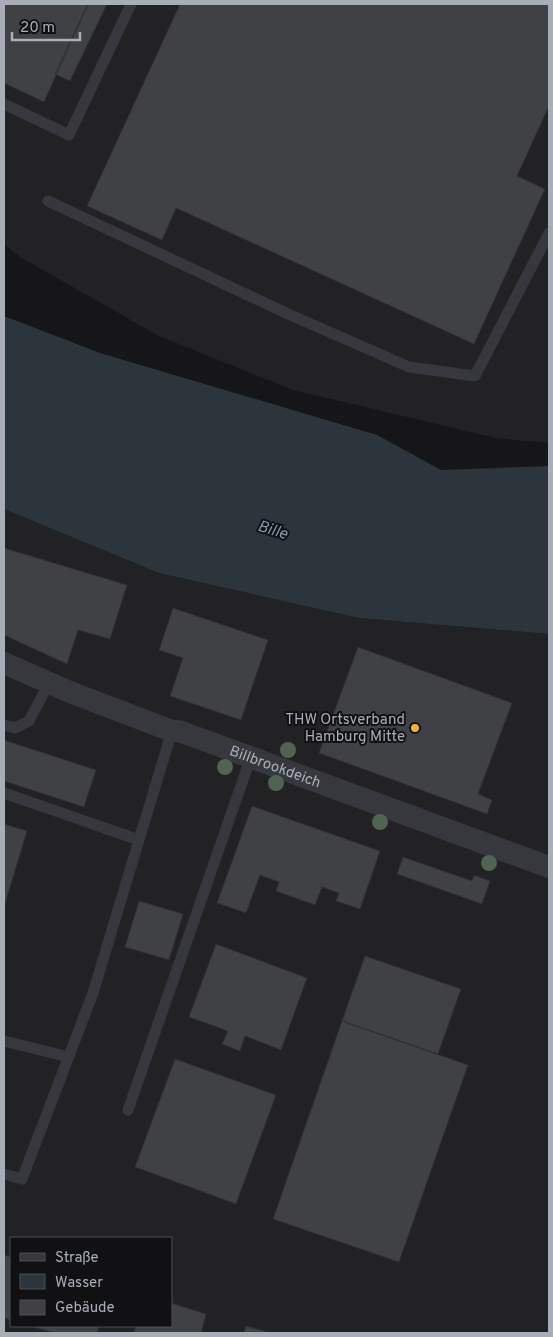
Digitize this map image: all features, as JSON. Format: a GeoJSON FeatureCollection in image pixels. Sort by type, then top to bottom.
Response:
{"type":"FeatureCollection","features":[{"type":"Feature","properties":{"kind":"street","name":"Billbrookdeich"},"geometry":{"type":"LineString","coordinates":[[4,663],[49,684],[172,731],[179,731],[548,865]]}},
{"type":"Feature","properties":{"kind":"lane"},"geometry":{"type":"LineString","coordinates":[[4,104],[69,135],[131,4]]}},
{"type":"Feature","properties":{"kind":"lane"},"geometry":{"type":"LineString","coordinates":[[48,201],[286,313],[409,367],[475,376],[549,233]]}},
{"type":"Feature","properties":{"kind":"lane"},"geometry":{"type":"LineString","coordinates":[[4,725],[15,728],[29,720],[49,684]]}},
{"type":"Feature","properties":{"kind":"lane"},"geometry":{"type":"LineString","coordinates":[[4,1174],[22,1179],[69,1057],[93,993],[172,731]]}},
{"type":"Feature","properties":{"kind":"lane"},"geometry":{"type":"LineString","coordinates":[[128,1110],[251,757]]}},
{"type":"Feature","properties":{"kind":"lane"},"geometry":{"type":"LineString","coordinates":[[4,793],[140,840]]}},
{"type":"Feature","properties":{"kind":"lane"},"geometry":{"type":"LineString","coordinates":[[4,1041],[69,1057]]}},
{"type":"Feature","properties":{"kind":"shaded area"},"geometry":{"type":"Polygon","coordinates":[[[4,4],[549,4],[549,443],[496,438],[293,390],[159,336],[20,257],[4,244],[4,4]]]}},
{"type":"Feature","properties":{"kind":"shaded area"},"geometry":{"type":"Polygon","coordinates":[[[4,509],[159,573],[359,618],[549,634],[549,1333],[4,1333],[4,509]]]}},
{"type":"Feature","properties":{"kind":"water","name":"Bille"},"geometry":{"type":"Polygon","coordinates":[[[4,316],[100,353],[377,435],[441,470],[549,466],[549,634],[359,618],[159,573],[4,509],[4,316]]]}},
{"type":"Feature","properties":{"kind":"building"},"geometry":{"type":"Polygon","coordinates":[[[4,4],[88,4],[44,102],[4,83],[4,4]]]}},
{"type":"Feature","properties":{"kind":"building"},"geometry":{"type":"Polygon","coordinates":[[[88,4],[107,4],[70,81],[55,74],[88,4]]]}},
{"type":"Feature","properties":{"kind":"building"},"geometry":{"type":"Polygon","coordinates":[[[180,4],[549,4],[549,106],[517,176],[545,189],[474,344],[176,208],[162,240],[87,206],[180,4]]]}},
{"type":"Feature","properties":{"kind":"building"},"geometry":{"type":"Polygon","coordinates":[[[4,548],[127,585],[110,639],[78,630],[67,664],[4,635],[4,548]]]}},
{"type":"Feature","properties":{"kind":"building"},"geometry":{"type":"Polygon","coordinates":[[[173,608],[268,640],[241,720],[170,696],[183,658],[159,650],[173,608]]]}},
{"type":"Feature","properties":{"kind":"building","name":"THW Ortsverband Hamburg Mitte"},"geometry":{"type":"Polygon","coordinates":[[[358,647],[512,703],[478,794],[492,800],[487,814],[319,753],[358,647]]]}},
{"type":"Feature","properties":{"kind":"building"},"geometry":{"type":"Polygon","coordinates":[[[4,740],[96,770],[84,807],[4,781],[4,740]]]}},
{"type":"Feature","properties":{"kind":"building"},"geometry":{"type":"Polygon","coordinates":[[[252,806],[380,851],[360,909],[336,901],[339,893],[322,887],[315,905],[276,891],[279,882],[260,875],[246,913],[217,903],[252,806]]]}},
{"type":"Feature","properties":{"kind":"building"},"geometry":{"type":"Polygon","coordinates":[[[4,824],[27,831],[4,907],[4,824]]]}},
{"type":"Feature","properties":{"kind":"building"},"geometry":{"type":"Polygon","coordinates":[[[403,857],[472,881],[474,875],[490,881],[482,904],[397,874],[403,857]]]}},
{"type":"Feature","properties":{"kind":"building"},"geometry":{"type":"Polygon","coordinates":[[[139,901],[183,914],[169,960],[125,947],[139,901]]]}},
{"type":"Feature","properties":{"kind":"building"},"geometry":{"type":"Polygon","coordinates":[[[216,944],[307,978],[281,1050],[245,1036],[240,1051],[222,1044],[228,1031],[189,1017],[216,944]]]}},
{"type":"Feature","properties":{"kind":"building"},"geometry":{"type":"Polygon","coordinates":[[[365,956],[461,989],[438,1054],[342,1021],[365,956]]]}},
{"type":"Feature","properties":{"kind":"building"},"geometry":{"type":"Polygon","coordinates":[[[342,1021],[468,1065],[399,1262],[273,1219],[342,1021]]]}},
{"type":"Feature","properties":{"kind":"building"},"geometry":{"type":"Polygon","coordinates":[[[175,1059],[276,1095],[236,1204],[135,1167],[175,1059]]]}},
{"type":"Feature","properties":{"kind":"building"},"geometry":{"type":"Polygon","coordinates":[[[4,1255],[10,1257],[10,1320],[4,1318],[4,1255]]]}},
{"type":"Feature","properties":{"kind":"building"},"geometry":{"type":"Polygon","coordinates":[[[172,1303],[206,1314],[201,1333],[134,1333],[136,1327],[172,1327],[172,1303]]]}},
{"type":"Feature","properties":{"kind":"building"},"geometry":{"type":"Polygon","coordinates":[[[246,1326],[271,1333],[244,1333],[246,1326]]]}},
{"type":"Feature","properties":{"kind":"building"},"geometry":{"type":"Polygon","coordinates":[[[34,1327],[99,1327],[97,1333],[55,1333],[34,1327]]]}},
{"type":"Feature","properties":{"kind":"place","name":"THW Ortsverband Hamburg Mitte"},"geometry":{"type":"Point","coordinates":[415,728]}}]}
